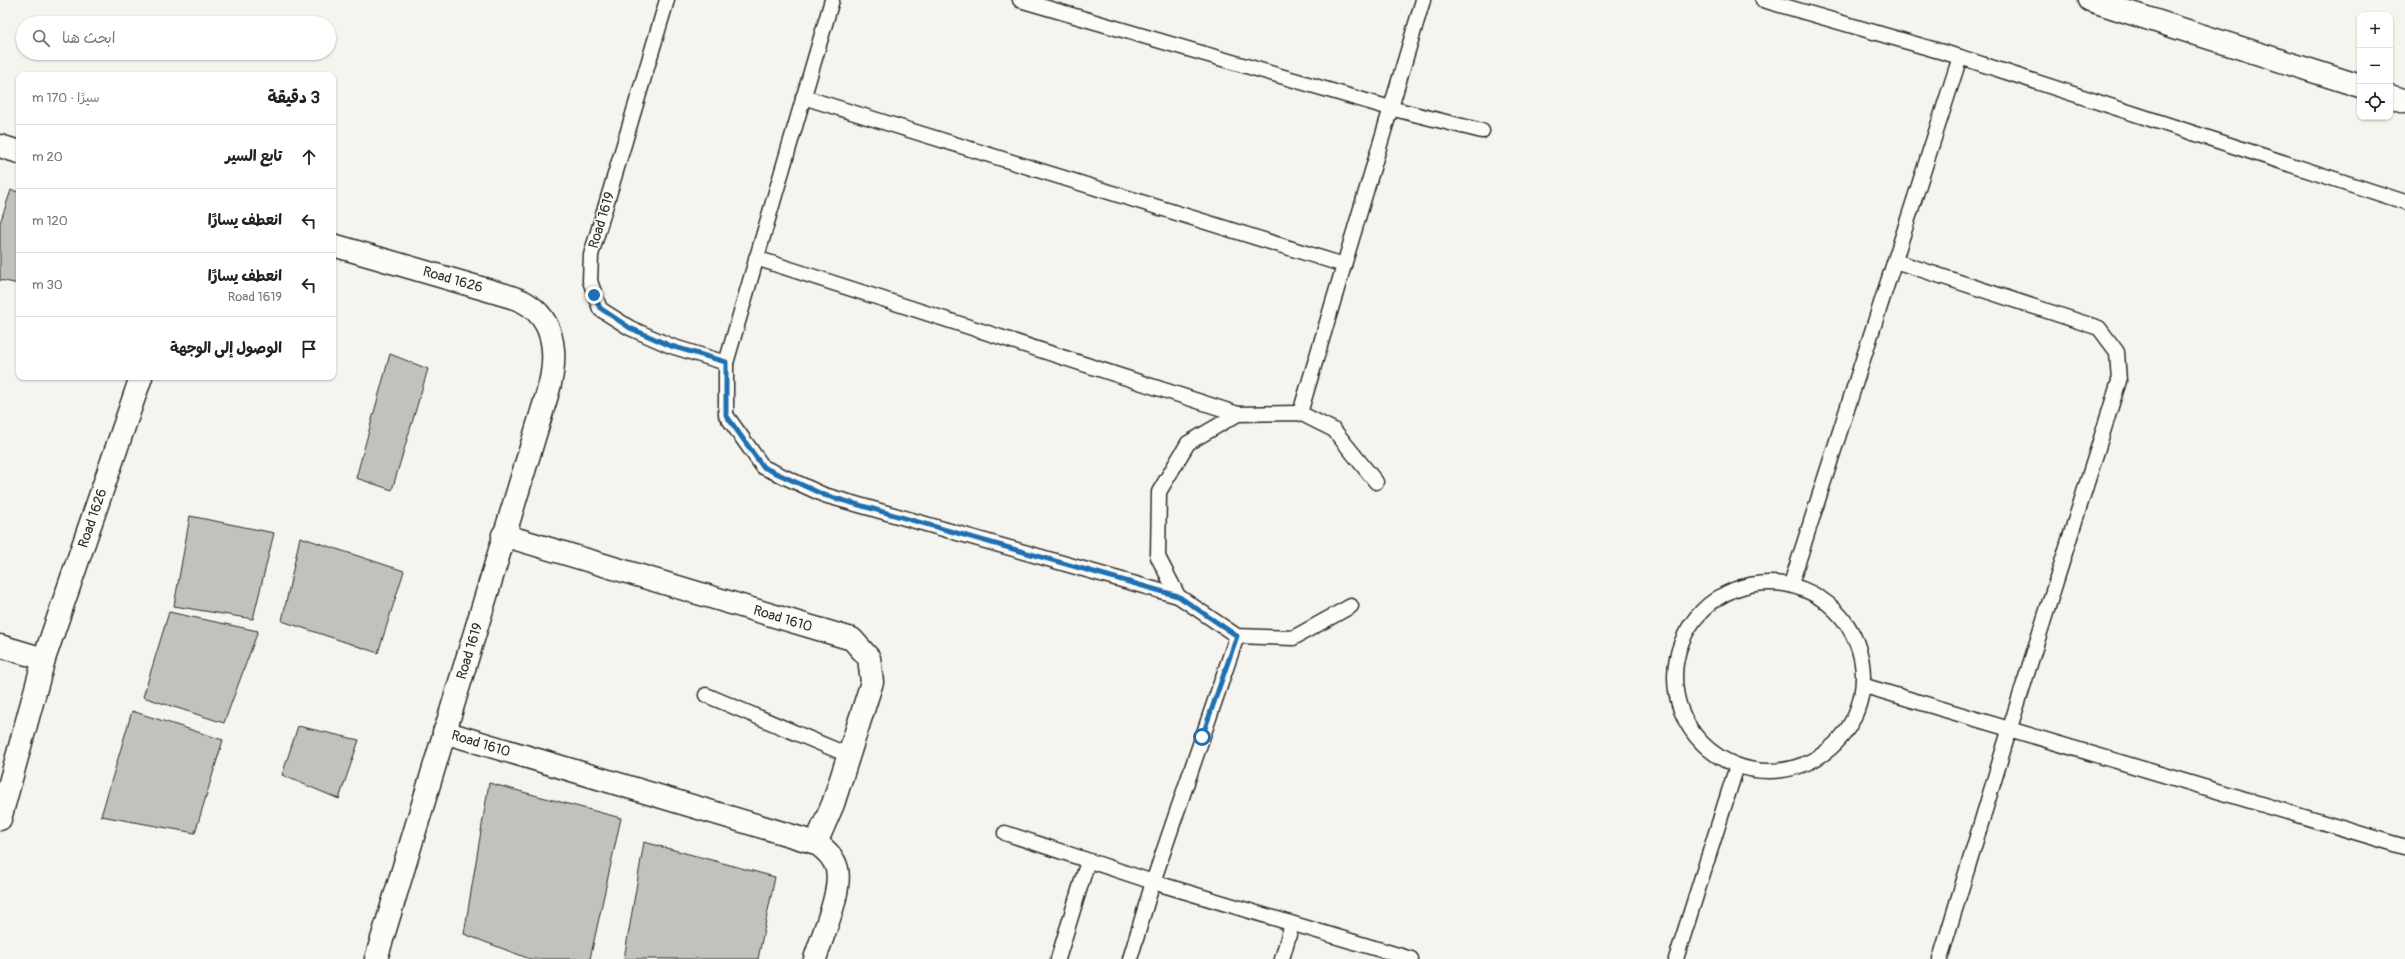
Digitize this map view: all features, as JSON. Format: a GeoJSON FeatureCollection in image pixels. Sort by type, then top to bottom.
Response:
{"type":"FeatureCollection","features":[{"type":"Feature","properties":{"kind":"street"},"geometry":{"type":"LineString","coordinates":[[2090,0],[2357,85]]}},
{"type":"Feature","properties":{"kind":"street"},"geometry":{"type":"LineString","coordinates":[[2393,97],[2405,101]]}},
{"type":"Feature","properties":{"kind":"street"},"geometry":{"type":"LineString","coordinates":[[0,146],[16,151]]}},
{"type":"Feature","properties":{"kind":"street","name":"Road 1626"},"geometry":{"type":"LineString","coordinates":[[336,246],[498,292],[523,302],[542,319],[554,342]]}},
{"type":"Feature","properties":{"kind":"street","name":"Road 1619"},"geometry":{"type":"LineString","coordinates":[[376,959],[503,535],[554,373],[554,342]]}},
{"type":"Feature","properties":{"kind":"street","name":"Road 1626"},"geometry":{"type":"LineString","coordinates":[[0,819],[44,659],[140,380]]}},
{"type":"Feature","properties":{"kind":"street","name":"Road 1610"},"geometry":{"type":"LineString","coordinates":[[503,535],[852,639],[869,658],[872,682],[833,804],[816,843]]}},
{"type":"Feature","properties":{"kind":"street"},"geometry":{"type":"LineString","coordinates":[[0,646],[44,659]]}},
{"type":"Feature","properties":{"kind":"street","name":"Road 1610"},"geometry":{"type":"LineString","coordinates":[[444,732],[816,843],[827,850],[837,868],[836,889],[815,959]]}},
{"type":"Feature","properties":{"kind":"lane","name":"Road 1619"},"geometry":{"type":"LineString","coordinates":[[667,0],[591,255],[590,281],[600,308],[630,328],[671,346],[726,362]]}},
{"type":"Feature","properties":{"kind":"lane"},"geometry":{"type":"LineString","coordinates":[[832,0],[726,362],[726,415],[763,467],[824,495],[1178,596],[1237,636],[1293,638],[1351,606]]}},
{"type":"Feature","properties":{"kind":"lane"},"geometry":{"type":"LineString","coordinates":[[1020,0],[1390,108],[1482,131]]}},
{"type":"Feature","properties":{"kind":"lane"},"geometry":{"type":"LineString","coordinates":[[1300,413],[1423,0]]}},
{"type":"Feature","properties":{"kind":"lane"},"geometry":{"type":"LineString","coordinates":[[1763,0],[1960,57],[2405,202]]}},
{"type":"Feature","properties":{"kind":"lane"},"geometry":{"type":"LineString","coordinates":[[1790,584],[1960,57]]}},
{"type":"Feature","properties":{"kind":"lane"},"geometry":{"type":"LineString","coordinates":[[803,97],[1344,265]]}},
{"type":"Feature","properties":{"kind":"lane"},"geometry":{"type":"LineString","coordinates":[[756,258],[1238,414],[1300,413],[1334,430],[1376,482]]}},
{"type":"Feature","properties":{"kind":"lane"},"geometry":{"type":"LineString","coordinates":[[1895,261],[2099,328],[2116,352],[2119,381],[2009,730],[1940,959]]}},
{"type":"Feature","properties":{"kind":"lane"},"geometry":{"type":"LineString","coordinates":[[1178,596],[1158,557],[1159,492],[1188,443],[1238,414]]}},
{"type":"Feature","properties":{"kind":"lane"},"geometry":{"type":"LineString","coordinates":[[1748,584],[1790,584],[1830,603],[1860,646],[1865,686],[1840,743],[1796,770],[1736,769],[1707,752],[1678,709],[1677,650],[1709,603],[1748,584]]}},
{"type":"Feature","properties":{"kind":"lane"},"geometry":{"type":"LineString","coordinates":[[1130,959],[1153,882],[1237,636]]}},
{"type":"Feature","properties":{"kind":"lane"},"geometry":{"type":"LineString","coordinates":[[1865,686],[2405,847]]}},
{"type":"Feature","properties":{"kind":"lane"},"geometry":{"type":"LineString","coordinates":[[706,695],[848,755]]}},
{"type":"Feature","properties":{"kind":"lane"},"geometry":{"type":"LineString","coordinates":[[1676,959],[1736,769]]}},
{"type":"Feature","properties":{"kind":"lane"},"geometry":{"type":"LineString","coordinates":[[1005,833],[1153,882],[1411,959]]}},
{"type":"Feature","properties":{"kind":"lane"},"geometry":{"type":"LineString","coordinates":[[1058,959],[1088,860]]}},
{"type":"Feature","properties":{"kind":"lane"},"geometry":{"type":"LineString","coordinates":[[1282,959],[1292,924]]}},
{"type":"Feature","properties":{"kind":"building"},"geometry":{"type":"Polygon","coordinates":[[[11,190],[16,191],[16,283],[0,280],[0,223],[11,190]]]}},
{"type":"Feature","properties":{"kind":"building"},"geometry":{"type":"Polygon","coordinates":[[[390,354],[428,369],[392,490],[356,478],[390,354]]]}},
{"type":"Feature","properties":{"kind":"building"},"geometry":{"type":"Polygon","coordinates":[[[190,516],[274,533],[253,619],[174,606],[190,516]]]}},
{"type":"Feature","properties":{"kind":"building"},"geometry":{"type":"Polygon","coordinates":[[[300,537],[404,571],[378,653],[282,621],[300,537]]]}},
{"type":"Feature","properties":{"kind":"building"},"geometry":{"type":"Polygon","coordinates":[[[169,612],[258,631],[224,723],[143,697],[169,612]]]}},
{"type":"Feature","properties":{"kind":"building"},"geometry":{"type":"Polygon","coordinates":[[[132,711],[223,740],[195,833],[101,816],[132,711]]]}},
{"type":"Feature","properties":{"kind":"building"},"geometry":{"type":"Polygon","coordinates":[[[298,726],[359,740],[339,799],[282,775],[298,726]]]}},
{"type":"Feature","properties":{"kind":"building"},"geometry":{"type":"Polygon","coordinates":[[[489,783],[621,818],[590,959],[530,959],[464,934],[489,783]]]}},
{"type":"Feature","properties":{"kind":"building"},"geometry":{"type":"Polygon","coordinates":[[[644,842],[775,877],[758,959],[624,959],[644,842]]]}},
{"type":"Feature","properties":{"kind":"route"},"geometry":{"type":"LineString","coordinates":[[594,295],[600,308],[630,328],[671,346],[726,362],[726,415],[763,467],[824,495],[1178,596],[1237,636],[1202,737]]}}]}
